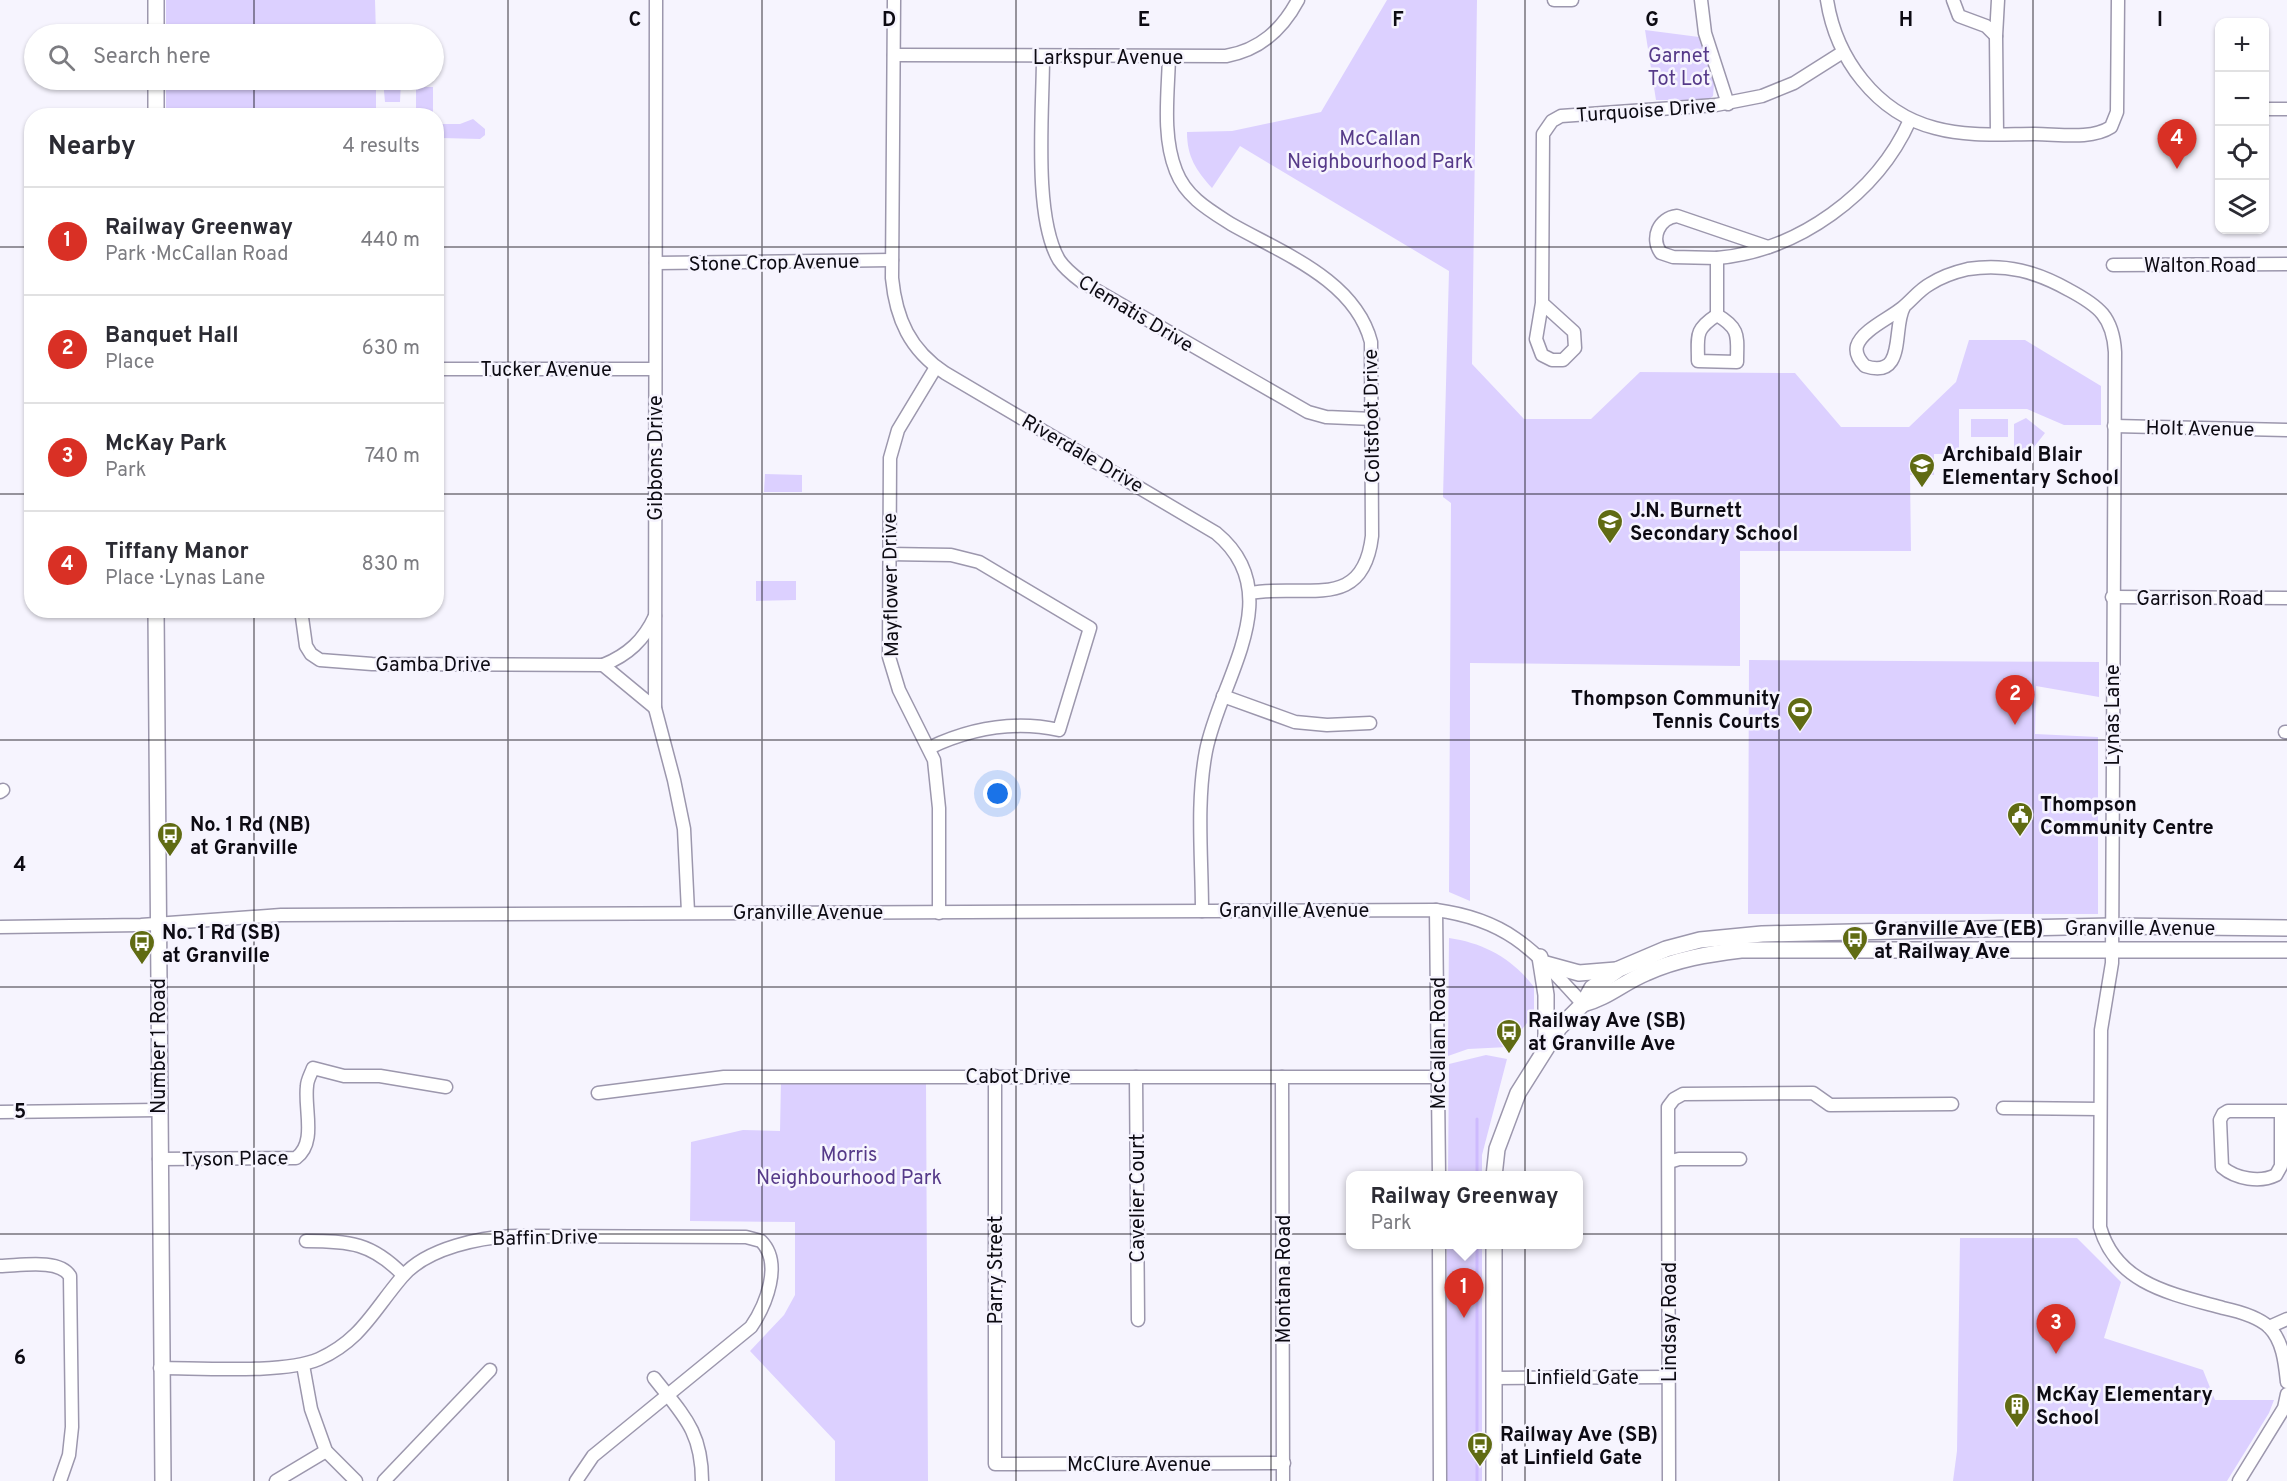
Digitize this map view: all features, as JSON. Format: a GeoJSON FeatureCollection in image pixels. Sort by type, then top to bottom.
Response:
{"type":"FeatureCollection","features":[{"type":"Feature","properties":{"kind":"main road"},"geometry":{"type":"LineString","coordinates":[[156,0],[156,24]]}},
{"type":"Feature","properties":{"kind":"main road"},"geometry":{"type":"LineString","coordinates":[[156,90],[156,108]]}},
{"type":"Feature","properties":{"kind":"main road","name":"Number 1 Road"},"geometry":{"type":"LineString","coordinates":[[156,618],[160,1368],[163,1481]]}},
{"type":"Feature","properties":{"kind":"main road","name":"Granville Avenue"},"geometry":{"type":"LineString","coordinates":[[1583,1004],[1592,988],[1619,969],[1666,948],[1700,940],[1741,935],[2112,926],[2287,928]]}},
{"type":"Feature","properties":{"kind":"main road","name":"Granville Avenue"},"geometry":{"type":"LineString","coordinates":[[1583,1004],[1599,1000],[1644,974],[1669,964],[1702,954],[1742,950],[2112,948],[2287,950]]}},
{"type":"Feature","properties":{"kind":"main road"},"geometry":{"type":"LineString","coordinates":[[1546,1046],[1543,961],[1579,973],[1605,973],[1619,969]]}},
{"type":"Feature","properties":{"kind":"main road"},"geometry":{"type":"LineString","coordinates":[[1495,1171],[1497,1149],[1504,1124],[1518,1093],[1546,1046],[1570,1014],[1583,1004]]}},
{"type":"Feature","properties":{"kind":"main road"},"geometry":{"type":"LineString","coordinates":[[1494,1249],[1494,1481]]}},
{"type":"Feature","properties":{"kind":"street","name":"Gibbons Drive"},"geometry":{"type":"LineString","coordinates":[[656,0],[655,708],[682,819],[688,912]]}},
{"type":"Feature","properties":{"kind":"street","name":"Riverdale Drive"},"geometry":{"type":"LineString","coordinates":[[894,0],[893,292],[900,320],[913,346],[936,367],[1216,532],[1230,546],[1244,568],[1250,593],[1249,622],[1222,696],[1206,751],[1202,784],[1202,910]]}},
{"type":"Feature","properties":{"kind":"street","name":"Larkspur Avenue"},"geometry":{"type":"LineString","coordinates":[[894,55],[1226,56],[1252,48],[1274,34],[1298,0]]}},
{"type":"Feature","properties":{"kind":"street"},"geometry":{"type":"LineString","coordinates":[[1554,0],[1572,0]]}},
{"type":"Feature","properties":{"kind":"street"},"geometry":{"type":"LineString","coordinates":[[1701,0],[1705,33],[1728,104]]}},
{"type":"Feature","properties":{"kind":"street"},"geometry":{"type":"LineString","coordinates":[[1827,0],[1830,18],[1843,52],[1865,84],[1910,120],[1951,131],[1997,134],[2096,134],[2111,127],[2117,112],[2118,0]]}},
{"type":"Feature","properties":{"kind":"street"},"geometry":{"type":"LineString","coordinates":[[1953,0],[1959,16],[1986,26],[1996,36]]}},
{"type":"Feature","properties":{"kind":"street"},"geometry":{"type":"LineString","coordinates":[[1997,134],[1998,0]]}},
{"type":"Feature","properties":{"kind":"street","name":"Turquoise Drive"},"geometry":{"type":"LineString","coordinates":[[1542,303],[1543,134],[1551,121],[1568,115],[1617,114],[1656,108],[1728,104],[1762,96],[1794,83],[1843,52]]}},
{"type":"Feature","properties":{"kind":"street","name":"Clematis Drive"},"geometry":{"type":"LineString","coordinates":[[1043,57],[1043,212],[1052,245],[1066,270],[1082,282],[1289,403],[1326,417],[1373,419]]}},
{"type":"Feature","properties":{"kind":"street","name":"Coltsfoot Drive"},"geometry":{"type":"LineString","coordinates":[[1169,57],[1168,140],[1182,183],[1208,210],[1324,278],[1353,303],[1367,327],[1371,342],[1372,536],[1370,554],[1361,574],[1345,586],[1338,588],[1250,593]]}},
{"type":"Feature","properties":{"kind":"street"},"geometry":{"type":"LineString","coordinates":[[2269,109],[2287,109]]}},
{"type":"Feature","properties":{"kind":"street"},"geometry":{"type":"LineString","coordinates":[[1768,247],[1677,216],[1665,220],[1659,227],[1657,245],[1661,254],[1717,258],[1744,255],[1768,247],[1828,217],[1856,195],[1891,156],[1910,120]]}},
{"type":"Feature","properties":{"kind":"street"},"geometry":{"type":"LineString","coordinates":[[1717,258],[1717,315]]}},
{"type":"Feature","properties":{"kind":"street","name":"Stone Crop Avenue"},"geometry":{"type":"LineString","coordinates":[[656,263],[892,260]]}},
{"type":"Feature","properties":{"kind":"street","name":"Walton Road"},"geometry":{"type":"LineString","coordinates":[[2113,265],[2287,264]]}},
{"type":"Feature","properties":{"kind":"street","name":"Lynas Lane"},"geometry":{"type":"LineString","coordinates":[[1904,307],[1929,284],[1944,276],[1967,269],[2005,267],[2028,271],[2053,281],[2086,299],[2108,321],[2114,335],[2112,948],[2101,1030],[2100,1227],[2105,1245],[2138,1278],[2161,1291],[2246,1314],[2269,1327]]}},
{"type":"Feature","properties":{"kind":"street"},"geometry":{"type":"LineString","coordinates":[[1542,303],[1574,332],[1575,348],[1563,360],[1547,358],[1539,350],[1536,339],[1542,303]]}},
{"type":"Feature","properties":{"kind":"street"},"geometry":{"type":"LineString","coordinates":[[1904,307],[1899,317],[1897,347],[1891,362],[1883,368],[1865,366],[1857,352],[1860,340],[1904,307]]}},
{"type":"Feature","properties":{"kind":"street","name":"Mayflower Drive"},"geometry":{"type":"LineString","coordinates":[[936,367],[898,430],[893,446],[888,472],[888,554],[889,657],[899,690],[934,760],[938,799],[939,913]]}},
{"type":"Feature","properties":{"kind":"street","name":"Tucker Avenue"},"geometry":{"type":"LineString","coordinates":[[444,369],[655,369]]}},
{"type":"Feature","properties":{"kind":"street","name":"Holt Avenue"},"geometry":{"type":"LineString","coordinates":[[2114,426],[2287,430]]}},
{"type":"Feature","properties":{"kind":"street"},"geometry":{"type":"LineString","coordinates":[[888,554],[951,555],[979,562],[1090,628],[1059,730],[1043,726],[1000,725],[969,732],[929,748]]}},
{"type":"Feature","properties":{"kind":"street","name":"Garrison Road"},"geometry":{"type":"LineString","coordinates":[[2112,597],[2287,598]]}},
{"type":"Feature","properties":{"kind":"street","name":"Gamba Drive"},"geometry":{"type":"LineString","coordinates":[[302,618],[306,646],[320,660],[332,663],[603,665],[632,649],[649,629],[656,614]]}},
{"type":"Feature","properties":{"kind":"street"},"geometry":{"type":"LineString","coordinates":[[603,665],[655,708]]}},
{"type":"Feature","properties":{"kind":"street"},"geometry":{"type":"LineString","coordinates":[[1222,696],[1295,722],[1327,725],[1370,723]]}},
{"type":"Feature","properties":{"kind":"street","name":"Granville Avenue"},"geometry":{"type":"LineString","coordinates":[[0,927],[157,923],[281,915],[1436,910],[1477,918],[1499,927],[1543,961],[1583,1004]]}},
{"type":"Feature","properties":{"kind":"street","name":"McCallan Road"},"geometry":{"type":"LineString","coordinates":[[1436,910],[1439,1171]]}},
{"type":"Feature","properties":{"kind":"street","name":"Tyson Place"},"geometry":{"type":"LineString","coordinates":[[159,1160],[296,1158],[303,1152],[307,1143],[307,1084],[313,1068],[344,1076],[380,1076],[446,1087]]}},
{"type":"Feature","properties":{"kind":"street","name":"Parry Street"},"geometry":{"type":"LineString","coordinates":[[994,1076],[995,1464]]}},
{"type":"Feature","properties":{"kind":"street","name":"Cabot Drive"},"geometry":{"type":"LineString","coordinates":[[598,1093],[724,1077],[1438,1077]]}},
{"type":"Feature","properties":{"kind":"street","name":"Cavelier Court"},"geometry":{"type":"LineString","coordinates":[[1136,1077],[1138,1320]]}},
{"type":"Feature","properties":{"kind":"street","name":"Montana Road"},"geometry":{"type":"LineString","coordinates":[[1282,1077],[1283,1481]]}},
{"type":"Feature","properties":{"kind":"street","name":"Lindsay Road"},"geometry":{"type":"LineString","coordinates":[[1669,1481],[1669,1162],[1666,1154],[1668,1107],[1674,1099],[1683,1094],[1813,1093],[1830,1105],[1952,1104]]}},
{"type":"Feature","properties":{"kind":"street"},"geometry":{"type":"LineString","coordinates":[[2003,1108],[2100,1109]]}},
{"type":"Feature","properties":{"kind":"street"},"geometry":{"type":"LineString","coordinates":[[0,1112],[158,1110]]}},
{"type":"Feature","properties":{"kind":"street"},"geometry":{"type":"LineString","coordinates":[[2228,1111],[2284,1111],[2281,1166],[2276,1175],[2266,1178],[2248,1178],[2229,1173],[2222,1167],[2220,1119],[2223,1114],[2228,1111]]}},
{"type":"Feature","properties":{"kind":"street"},"geometry":{"type":"LineString","coordinates":[[1669,1162],[1679,1159],[1740,1159]]}},
{"type":"Feature","properties":{"kind":"street","name":"Baffin Drive"},"geometry":{"type":"LineString","coordinates":[[160,1368],[303,1365],[333,1352],[362,1330],[403,1275],[442,1251],[464,1243],[501,1236],[746,1237],[761,1241],[769,1251],[771,1265],[768,1288],[760,1314],[741,1339],[667,1395]]}},
{"type":"Feature","properties":{"kind":"street"},"geometry":{"type":"LineString","coordinates":[[306,1241],[364,1245],[389,1261],[403,1275]]}},
{"type":"Feature","properties":{"kind":"street"},"geometry":{"type":"LineString","coordinates":[[1439,1249],[1440,1481]]}},
{"type":"Feature","properties":{"kind":"street"},"geometry":{"type":"LineString","coordinates":[[0,1266],[56,1267],[70,1276],[72,1427],[69,1455],[60,1481]]}},
{"type":"Feature","properties":{"kind":"street"},"geometry":{"type":"LineString","coordinates":[[2287,1319],[2269,1327],[2281,1344],[2287,1382]]}},
{"type":"Feature","properties":{"kind":"street"},"geometry":{"type":"LineString","coordinates":[[303,1365],[311,1409],[326,1451],[356,1481]]}},
{"type":"Feature","properties":{"kind":"street"},"geometry":{"type":"LineString","coordinates":[[384,1481],[490,1370]]}},
{"type":"Feature","properties":{"kind":"street","name":"Linfield Gate"},"geometry":{"type":"LineString","coordinates":[[1494,1378],[1669,1377]]}},
{"type":"Feature","properties":{"kind":"street"},"geometry":{"type":"LineString","coordinates":[[654,1378],[697,1438],[702,1481]]}},
{"type":"Feature","properties":{"kind":"street"},"geometry":{"type":"LineString","coordinates":[[2240,1481],[2284,1408],[2287,1394]]}},
{"type":"Feature","properties":{"kind":"street"},"geometry":{"type":"LineString","coordinates":[[576,1481],[594,1456],[667,1395]]}},
{"type":"Feature","properties":{"kind":"street"},"geometry":{"type":"LineString","coordinates":[[276,1481],[326,1451]]}},
{"type":"Feature","properties":{"kind":"street","name":"McClure Avenue"},"geometry":{"type":"LineString","coordinates":[[995,1464],[1284,1463]]}},
{"type":"Feature","properties":{"kind":"green space"},"geometry":{"type":"Polygon","coordinates":[[[166,0],[375,0],[376,24],[166,24],[166,0]]]}},
{"type":"Feature","properties":{"kind":"green space","name":"McCallan Neighbourhood Park"},"geometry":{"type":"Polygon","coordinates":[[[1387,0],[1477,0],[1472,364],[1524,419],[1591,419],[1640,372],[1795,373],[1841,427],[1909,427],[1956,382],[1969,340],[2025,340],[2101,386],[2101,425],[2064,425],[2027,409],[1959,409],[1959,454],[1934,454],[1934,475],[1910,475],[1911,551],[1740,551],[1740,666],[1470,663],[1470,901],[1449,892],[1451,503],[1443,497],[1449,271],[1240,146],[1212,188],[1194,163],[1187,141],[1187,132],[1232,131],[1321,112],[1387,0]]]}},
{"type":"Feature","properties":{"kind":"green space","name":"Garnet Tot Lot"},"geometry":{"type":"Polygon","coordinates":[[[1645,30],[1699,37],[1714,84],[1713,96],[1708,100],[1656,100],[1645,30]]]}},
{"type":"Feature","properties":{"kind":"green space"},"geometry":{"type":"Polygon","coordinates":[[[166,90],[376,90],[376,108],[166,108],[166,90]]]}},
{"type":"Feature","properties":{"kind":"green space"},"geometry":{"type":"Polygon","coordinates":[[[384,90],[401,90],[400,102],[385,102],[384,90]]]}},
{"type":"Feature","properties":{"kind":"green space"},"geometry":{"type":"Polygon","coordinates":[[[416,90],[433,90],[433,108],[416,108],[416,90]]]}},
{"type":"Feature","properties":{"kind":"green space"},"geometry":{"type":"Polygon","coordinates":[[[473,119],[485,129],[485,135],[480,139],[444,138],[444,124],[460,124],[473,119]]]}},
{"type":"Feature","properties":{"kind":"green space"},"geometry":{"type":"Polygon","coordinates":[[[2026,418],[2045,433],[2030,452],[2014,452],[2014,424],[2026,418]]]}},
{"type":"Feature","properties":{"kind":"green space"},"geometry":{"type":"Polygon","coordinates":[[[1971,419],[2008,419],[2008,437],[1971,437],[1971,419]]]}},
{"type":"Feature","properties":{"kind":"green space"},"geometry":{"type":"Polygon","coordinates":[[[765,474],[802,475],[802,492],[764,492],[765,474]]]}},
{"type":"Feature","properties":{"kind":"green space"},"geometry":{"type":"Polygon","coordinates":[[[756,581],[796,581],[796,600],[756,601],[756,581]]]}},
{"type":"Feature","properties":{"kind":"green space"},"geometry":{"type":"Polygon","coordinates":[[[1749,660],[2099,662],[2099,697],[2036,686],[2035,734],[2098,737],[2098,914],[1748,914],[1749,660]]]}},
{"type":"Feature","properties":{"kind":"green space"},"geometry":{"type":"Polygon","coordinates":[[[1449,938],[1486,948],[1497,954],[1517,968],[1534,987],[1534,1014],[1508,1047],[1468,1049],[1448,1056],[1449,938]]]}},
{"type":"Feature","properties":{"kind":"green space"},"geometry":{"type":"Polygon","coordinates":[[[1486,1055],[1507,1059],[1482,1155],[1482,1171],[1448,1171],[1449,1064],[1486,1055]]]}},
{"type":"Feature","properties":{"kind":"green space","name":"Morris Neighbourhood Park"},"geometry":{"type":"Polygon","coordinates":[[[781,1081],[926,1082],[928,1481],[835,1481],[835,1441],[750,1351],[784,1315],[795,1295],[795,1222],[690,1221],[691,1142],[743,1130],[780,1131],[781,1081]]]}},
{"type":"Feature","properties":{"kind":"green space"},"geometry":{"type":"Polygon","coordinates":[[[1960,1238],[2077,1238],[2121,1282],[2104,1338],[2203,1370],[2215,1400],[2274,1400],[2269,1413],[2227,1481],[1953,1481],[1957,1451],[1960,1238]]]}},
{"type":"Feature","properties":{"kind":"green space"},"geometry":{"type":"Polygon","coordinates":[[[1447,1249],[1482,1249],[1482,1481],[1445,1481],[1447,1249]]]}},
{"type":"Feature","properties":{"kind":"waterway"},"geometry":{"type":"LineString","coordinates":[[1477,1119],[1477,1171]]}},
{"type":"Feature","properties":{"kind":"waterway"},"geometry":{"type":"LineString","coordinates":[[1477,1249],[1477,1481]]}},
{"type":"Feature","properties":{"kind":"place","name":"Tiffany Manor"},"geometry":{"type":"Point","coordinates":[2177,169]}},
{"type":"Feature","properties":{"kind":"place","name":"Archibald Blair Elementary School"},"geometry":{"type":"Point","coordinates":[1922,489]}},
{"type":"Feature","properties":{"kind":"place","name":"J.N. Burnett Secondary School"},"geometry":{"type":"Point","coordinates":[1610,545]}},
{"type":"Feature","properties":{"kind":"place","name":"Banquet Hall"},"geometry":{"type":"Point","coordinates":[2015,725]}},
{"type":"Feature","properties":{"kind":"place","name":"Thompson Community Tennis Courts"},"geometry":{"type":"Point","coordinates":[1800,733]}},
{"type":"Feature","properties":{"kind":"place","name":"Thompson Community Centre"},"geometry":{"type":"Point","coordinates":[2020,838]}},
{"type":"Feature","properties":{"kind":"place","name":"No. 1 Rd (NB) at Granville"},"geometry":{"type":"Point","coordinates":[170,858]}},
{"type":"Feature","properties":{"kind":"place","name":"Granville Ave (EB) at Railway Ave"},"geometry":{"type":"Point","coordinates":[1855,962]}},
{"type":"Feature","properties":{"kind":"place","name":"No. 1 Rd (SB) at Granville"},"geometry":{"type":"Point","coordinates":[142,966]}},
{"type":"Feature","properties":{"kind":"place","name":"Railway Ave (SB) at Granville Ave"},"geometry":{"type":"Point","coordinates":[1509,1055]}},
{"type":"Feature","properties":{"kind":"place","name":"Railway Greenway"},"geometry":{"type":"Point","coordinates":[1464,1318]}},
{"type":"Feature","properties":{"kind":"place","name":"McKay Park"},"geometry":{"type":"Point","coordinates":[2056,1354]}},
{"type":"Feature","properties":{"kind":"place","name":"McKay Elementary School"},"geometry":{"type":"Point","coordinates":[2017,1429]}},
{"type":"Feature","properties":{"kind":"place","name":"Railway Ave (SB) at Linfield Gate"},"geometry":{"type":"Point","coordinates":[1480,1468]}}]}
